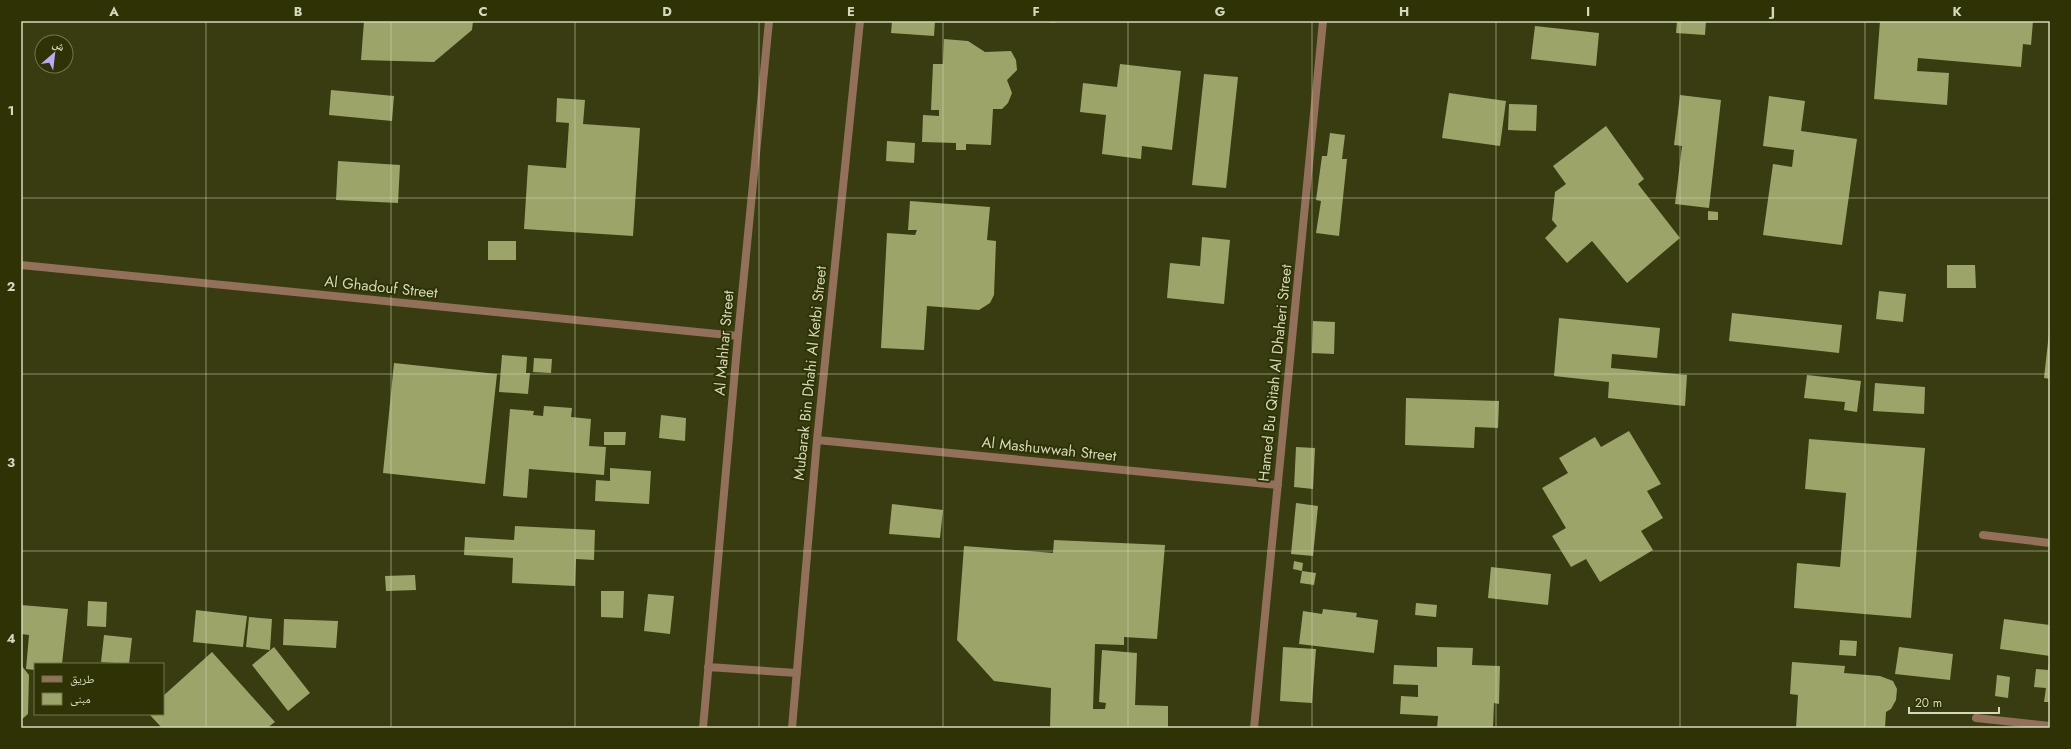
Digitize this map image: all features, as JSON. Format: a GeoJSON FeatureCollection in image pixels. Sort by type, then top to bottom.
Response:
{"type":"FeatureCollection","features":[{"type":"Feature","properties":{"kind":"street","name":"Al Mahhar Street"},"geometry":{"type":"LineString","coordinates":[[703,728],[738,336],[769,21]]}},
{"type":"Feature","properties":{"kind":"street","name":"Mubarak Bin Dhahi Al Ketbi Street"},"geometry":{"type":"LineString","coordinates":[[792,728],[817,440],[860,21]]}},
{"type":"Feature","properties":{"kind":"street","name":"Hamed Bu Qitah Al Dhaheri Street"},"geometry":{"type":"LineString","coordinates":[[1254,728],[1323,21]]}},
{"type":"Feature","properties":{"kind":"street","name":"Al Ghadouf Street"},"geometry":{"type":"LineString","coordinates":[[21,265],[738,336]]}},
{"type":"Feature","properties":{"kind":"street","name":"Al Mashuwwah Street"},"geometry":{"type":"LineString","coordinates":[[817,440],[1278,485]]}},
{"type":"Feature","properties":{"kind":"street"},"geometry":{"type":"LineString","coordinates":[[1983,535],[2050,543]]}},
{"type":"Feature","properties":{"kind":"street"},"geometry":{"type":"LineString","coordinates":[[708,667],[797,674]]}},
{"type":"Feature","properties":{"kind":"street"},"geometry":{"type":"LineString","coordinates":[[1976,718],[2050,726]]}},
{"type":"Feature","properties":{"kind":"building"},"geometry":{"type":"Polygon","coordinates":[[[364,21],[473,21],[472,30],[434,62],[361,60],[364,21]]]}},
{"type":"Feature","properties":{"kind":"building"},"geometry":{"type":"Polygon","coordinates":[[[892,21],[935,21],[934,36],[891,33],[892,21]]]}},
{"type":"Feature","properties":{"kind":"building"},"geometry":{"type":"Polygon","coordinates":[[[1040,21],[1055,21],[1055,23],[1040,21]]]}},
{"type":"Feature","properties":{"kind":"building"},"geometry":{"type":"Polygon","coordinates":[[[1677,21],[1706,21],[1705,35],[1676,33],[1677,21]]]}},
{"type":"Feature","properties":{"kind":"building"},"geometry":{"type":"Polygon","coordinates":[[[1880,21],[2033,21],[2031,45],[2023,44],[2021,67],[1918,58],[1917,71],[1949,73],[1947,105],[1874,99],[1880,21]]]}},
{"type":"Feature","properties":{"kind":"building"},"geometry":{"type":"Polygon","coordinates":[[[1535,26],[1599,33],[1596,66],[1531,59],[1535,26]]]}},
{"type":"Feature","properties":{"kind":"building"},"geometry":{"type":"Polygon","coordinates":[[[944,39],[968,41],[985,52],[1011,51],[1016,60],[1017,70],[1007,80],[1012,93],[1008,103],[1002,109],[993,109],[991,145],[966,144],[966,150],[956,150],[956,143],[922,142],[923,115],[939,116],[939,110],[931,110],[933,64],[943,64],[944,39]]]}},
{"type":"Feature","properties":{"kind":"building"},"geometry":{"type":"Polygon","coordinates":[[[1120,64],[1181,71],[1172,150],[1142,146],[1141,159],[1102,154],[1106,115],[1080,112],[1083,83],[1117,87],[1120,64]]]}},
{"type":"Feature","properties":{"kind":"building"},"geometry":{"type":"Polygon","coordinates":[[[1204,74],[1238,77],[1226,188],[1192,185],[1204,74]]]}},
{"type":"Feature","properties":{"kind":"building"},"geometry":{"type":"Polygon","coordinates":[[[331,90],[394,96],[392,121],[329,115],[331,90]]]}},
{"type":"Feature","properties":{"kind":"building"},"geometry":{"type":"Polygon","coordinates":[[[1449,93],[1506,101],[1500,146],[1442,138],[1449,93]]]}},
{"type":"Feature","properties":{"kind":"building"},"geometry":{"type":"Polygon","coordinates":[[[1680,95],[1721,100],[1709,208],[1675,204],[1682,146],[1674,145],[1680,95]]]}},
{"type":"Feature","properties":{"kind":"building"},"geometry":{"type":"Polygon","coordinates":[[[1769,96],[1805,101],[1801,131],[1857,139],[1842,245],[1763,235],[1773,164],[1792,167],[1794,150],[1763,146],[1769,96]]]}},
{"type":"Feature","properties":{"kind":"building"},"geometry":{"type":"Polygon","coordinates":[[[557,98],[585,100],[583,124],[640,128],[633,236],[524,229],[528,165],[566,168],[569,123],[556,122],[557,98]]]}},
{"type":"Feature","properties":{"kind":"building"},"geometry":{"type":"Polygon","coordinates":[[[1509,104],[1537,105],[1536,131],[1508,130],[1509,104]]]}},
{"type":"Feature","properties":{"kind":"building"},"geometry":{"type":"Polygon","coordinates":[[[1606,126],[1644,179],[1638,184],[1680,238],[1627,283],[1592,241],[1567,263],[1545,238],[1557,226],[1552,220],[1555,192],[1566,184],[1553,166],[1606,126]]]}},
{"type":"Feature","properties":{"kind":"building"},"geometry":{"type":"Polygon","coordinates":[[[1330,133],[1345,135],[1342,159],[1347,159],[1339,236],[1316,233],[1321,201],[1316,200],[1322,156],[1327,156],[1330,133]]]}},
{"type":"Feature","properties":{"kind":"building"},"geometry":{"type":"Polygon","coordinates":[[[887,141],[915,143],[914,163],[886,161],[887,141]]]}},
{"type":"Feature","properties":{"kind":"building"},"geometry":{"type":"Polygon","coordinates":[[[338,161],[400,165],[398,203],[336,200],[338,161]]]}},
{"type":"Feature","properties":{"kind":"building"},"geometry":{"type":"Polygon","coordinates":[[[910,201],[990,207],[987,240],[996,241],[994,295],[990,303],[979,310],[927,306],[924,350],[881,348],[887,233],[915,235],[917,230],[908,230],[910,201]]]}},
{"type":"Feature","properties":{"kind":"building"},"geometry":{"type":"Polygon","coordinates":[[[1708,211],[1718,212],[1718,220],[1708,220],[1708,211]]]}},
{"type":"Feature","properties":{"kind":"building"},"geometry":{"type":"Polygon","coordinates":[[[1202,237],[1230,240],[1224,304],[1167,298],[1170,263],[1200,266],[1202,237]]]}},
{"type":"Feature","properties":{"kind":"building"},"geometry":{"type":"Polygon","coordinates":[[[488,241],[516,241],[516,260],[488,260],[488,241]]]}},
{"type":"Feature","properties":{"kind":"building"},"geometry":{"type":"Polygon","coordinates":[[[1947,265],[1975,265],[1976,288],[1947,288],[1947,265]]]}},
{"type":"Feature","properties":{"kind":"building"},"geometry":{"type":"Polygon","coordinates":[[[1879,291],[1906,294],[1903,322],[1876,319],[1879,291]]]}},
{"type":"Feature","properties":{"kind":"building"},"geometry":{"type":"Polygon","coordinates":[[[1732,313],[1842,325],[1839,353],[1729,341],[1732,313]]]}},
{"type":"Feature","properties":{"kind":"building"},"geometry":{"type":"Polygon","coordinates":[[[1559,318],[1660,328],[1657,358],[1612,354],[1611,368],[1687,375],[1685,406],[1608,398],[1609,382],[1554,376],[1559,318]]]}},
{"type":"Feature","properties":{"kind":"building"},"geometry":{"type":"Polygon","coordinates":[[[1313,321],[1335,322],[1334,354],[1312,353],[1313,321]]]}},
{"type":"Feature","properties":{"kind":"building"},"geometry":{"type":"Polygon","coordinates":[[[2050,333],[2050,379],[2044,378],[2050,333]]]}},
{"type":"Feature","properties":{"kind":"building"},"geometry":{"type":"Polygon","coordinates":[[[502,355],[527,357],[526,373],[530,373],[528,394],[499,392],[502,355]]]}},
{"type":"Feature","properties":{"kind":"building"},"geometry":{"type":"Polygon","coordinates":[[[534,358],[552,359],[551,373],[533,372],[534,358]]]}},
{"type":"Feature","properties":{"kind":"building"},"geometry":{"type":"Polygon","coordinates":[[[394,363],[497,374],[485,484],[383,473],[394,363]]]}},
{"type":"Feature","properties":{"kind":"building"},"geometry":{"type":"Polygon","coordinates":[[[1807,375],[1861,381],[1857,412],[1844,410],[1845,402],[1804,398],[1807,375]]]}},
{"type":"Feature","properties":{"kind":"building"},"geometry":{"type":"Polygon","coordinates":[[[1875,383],[1925,387],[1924,414],[1873,411],[1875,383]]]}},
{"type":"Feature","properties":{"kind":"building"},"geometry":{"type":"Polygon","coordinates":[[[1406,398],[1499,401],[1498,428],[1475,427],[1474,448],[1405,445],[1406,398]]]}},
{"type":"Feature","properties":{"kind":"building"},"geometry":{"type":"Polygon","coordinates":[[[544,406],[572,408],[571,417],[591,419],[589,446],[606,447],[604,475],[529,469],[527,498],[503,496],[510,409],[534,411],[533,415],[543,416],[544,406]]]}},
{"type":"Feature","properties":{"kind":"building"},"geometry":{"type":"Polygon","coordinates":[[[661,415],[686,418],[685,441],[659,438],[661,415]]]}},
{"type":"Feature","properties":{"kind":"building"},"geometry":{"type":"Polygon","coordinates":[[[1629,431],[1661,484],[1647,491],[1663,518],[1641,531],[1653,550],[1600,582],[1586,559],[1571,567],[1552,536],[1566,528],[1542,488],[1568,473],[1559,458],[1595,437],[1601,447],[1629,431]]]}},
{"type":"Feature","properties":{"kind":"building"},"geometry":{"type":"Polygon","coordinates":[[[604,432],[626,432],[625,445],[604,445],[604,432]]]}},
{"type":"Feature","properties":{"kind":"building"},"geometry":{"type":"Polygon","coordinates":[[[1809,439],[1925,448],[1911,618],[1794,608],[1797,563],[1840,567],[1846,493],[1805,489],[1809,439]]]}},
{"type":"Feature","properties":{"kind":"building"},"geometry":{"type":"Polygon","coordinates":[[[1296,447],[1315,448],[1313,489],[1294,487],[1296,447]]]}},
{"type":"Feature","properties":{"kind":"building"},"geometry":{"type":"Polygon","coordinates":[[[610,468],[651,471],[649,504],[595,501],[596,480],[610,481],[610,468]]]}},
{"type":"Feature","properties":{"kind":"building"},"geometry":{"type":"Polygon","coordinates":[[[1296,503],[1318,506],[1313,556],[1291,554],[1296,503]]]}},
{"type":"Feature","properties":{"kind":"building"},"geometry":{"type":"Polygon","coordinates":[[[892,504],[943,510],[940,538],[889,534],[892,504]]]}},
{"type":"Feature","properties":{"kind":"building"},"geometry":{"type":"Polygon","coordinates":[[[515,526],[595,530],[594,560],[576,559],[575,586],[512,583],[513,558],[464,555],[465,537],[514,540],[515,526]]]}},
{"type":"Feature","properties":{"kind":"building"},"geometry":{"type":"Polygon","coordinates":[[[1054,540],[1165,545],[1157,639],[1124,637],[1124,645],[1095,644],[1093,709],[1105,709],[1106,703],[1099,702],[1102,650],[1137,653],[1135,705],[1168,706],[1168,728],[1050,728],[1051,688],[994,681],[957,640],[964,546],[1053,553],[1054,540]]]}},
{"type":"Feature","properties":{"kind":"building"},"geometry":{"type":"Polygon","coordinates":[[[1294,561],[1303,563],[1302,571],[1293,569],[1294,561]]]}},
{"type":"Feature","properties":{"kind":"building"},"geometry":{"type":"Polygon","coordinates":[[[1491,567],[1551,574],[1548,605],[1488,598],[1491,567]]]}},
{"type":"Feature","properties":{"kind":"building"},"geometry":{"type":"Polygon","coordinates":[[[1302,571],[1316,573],[1314,585],[1300,583],[1302,571]]]}},
{"type":"Feature","properties":{"kind":"building"},"geometry":{"type":"Polygon","coordinates":[[[415,575],[416,590],[386,591],[385,576],[415,575]]]}},
{"type":"Feature","properties":{"kind":"building"},"geometry":{"type":"Polygon","coordinates":[[[601,591],[624,591],[623,618],[601,617],[601,591]]]}},
{"type":"Feature","properties":{"kind":"building"},"geometry":{"type":"Polygon","coordinates":[[[648,594],[674,596],[670,634],[644,631],[648,594]]]}},
{"type":"Feature","properties":{"kind":"building"},"geometry":{"type":"Polygon","coordinates":[[[88,601],[107,602],[106,627],[87,626],[88,601]]]}},
{"type":"Feature","properties":{"kind":"building"},"geometry":{"type":"Polygon","coordinates":[[[1416,603],[1437,605],[1436,617],[1415,615],[1416,603]]]}},
{"type":"Feature","properties":{"kind":"building"},"geometry":{"type":"Polygon","coordinates":[[[21,605],[68,609],[62,663],[34,663],[34,670],[26,669],[29,635],[21,634],[21,605]]]}},
{"type":"Feature","properties":{"kind":"building"},"geometry":{"type":"Polygon","coordinates":[[[1323,609],[1357,613],[1356,617],[1378,620],[1374,653],[1299,644],[1303,611],[1322,614],[1323,609]]]}},
{"type":"Feature","properties":{"kind":"building"},"geometry":{"type":"Polygon","coordinates":[[[196,610],[247,616],[243,647],[193,642],[196,610]]]}},
{"type":"Feature","properties":{"kind":"building"},"geometry":{"type":"Polygon","coordinates":[[[249,617],[272,619],[270,650],[246,647],[249,617]]]}},
{"type":"Feature","properties":{"kind":"building"},"geometry":{"type":"Polygon","coordinates":[[[284,619],[338,621],[336,648],[283,645],[284,619]]]}},
{"type":"Feature","properties":{"kind":"building"},"geometry":{"type":"Polygon","coordinates":[[[2004,619],[2050,625],[2050,656],[2000,649],[2004,619]]]}},
{"type":"Feature","properties":{"kind":"building"},"geometry":{"type":"Polygon","coordinates":[[[104,635],[132,638],[129,663],[101,662],[104,635]]]}},
{"type":"Feature","properties":{"kind":"building"},"geometry":{"type":"Polygon","coordinates":[[[1840,640],[1857,641],[1856,656],[1839,655],[1840,640]]]}},
{"type":"Feature","properties":{"kind":"building"},"geometry":{"type":"Polygon","coordinates":[[[274,647],[310,693],[288,711],[252,665],[274,647]]]}},
{"type":"Feature","properties":{"kind":"building"},"geometry":{"type":"Polygon","coordinates":[[[1283,647],[1316,649],[1312,703],[1280,701],[1283,647]]]}},
{"type":"Feature","properties":{"kind":"building"},"geometry":{"type":"Polygon","coordinates":[[[1437,647],[1473,648],[1472,665],[1500,666],[1499,704],[1494,703],[1493,728],[1437,728],[1438,716],[1400,714],[1401,696],[1418,697],[1418,685],[1393,684],[1394,665],[1437,667],[1437,647]]]}},
{"type":"Feature","properties":{"kind":"building"},"geometry":{"type":"Polygon","coordinates":[[[1899,647],[1953,654],[1950,680],[1895,674],[1899,647]]]}},
{"type":"Feature","properties":{"kind":"building"},"geometry":{"type":"Polygon","coordinates":[[[212,652],[275,722],[267,728],[162,728],[150,715],[164,715],[164,695],[212,652]]]}},
{"type":"Feature","properties":{"kind":"building"},"geometry":{"type":"Polygon","coordinates":[[[1792,662],[1845,666],[1844,673],[1880,676],[1893,681],[1897,689],[1896,700],[1891,709],[1886,712],[1885,728],[1796,728],[1798,695],[1790,694],[1792,662]]]}},
{"type":"Feature","properties":{"kind":"building"},"geometry":{"type":"Polygon","coordinates":[[[2049,662],[2050,702],[2044,702],[2046,688],[2034,687],[2036,669],[2048,670],[2049,662]]]}},
{"type":"Feature","properties":{"kind":"building"},"geometry":{"type":"Polygon","coordinates":[[[21,665],[29,675],[28,714],[21,720],[21,665]]]}},
{"type":"Feature","properties":{"kind":"building"},"geometry":{"type":"Polygon","coordinates":[[[1997,675],[2010,677],[2008,698],[1995,696],[1997,675]]]}}]}
